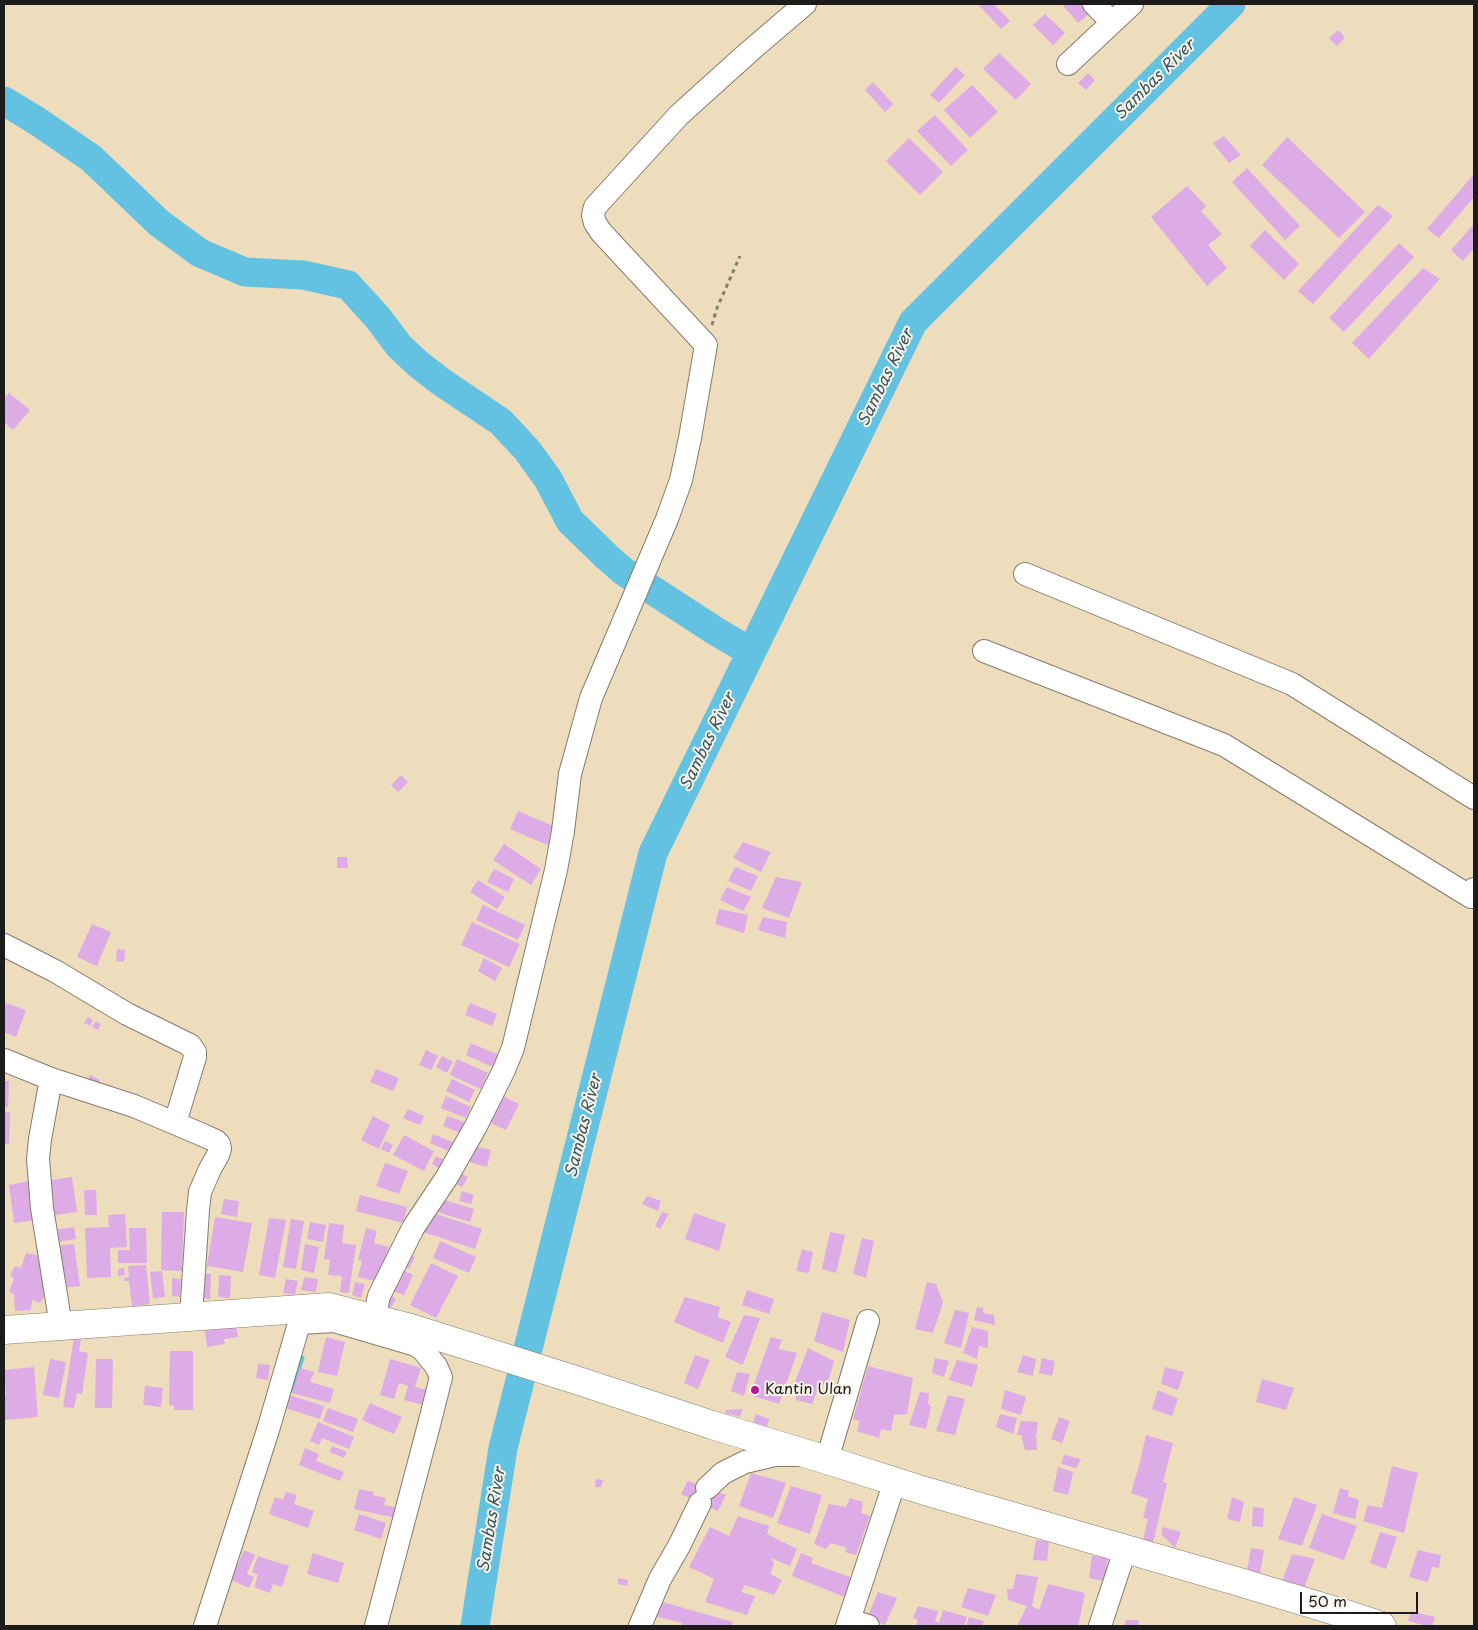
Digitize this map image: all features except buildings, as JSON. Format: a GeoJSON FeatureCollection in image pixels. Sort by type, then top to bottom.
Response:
{"type":"FeatureCollection","features":[{"type":"Feature","properties":{"kind":"main road"},"geometry":{"type":"LineString","coordinates":[[4,1330],[191,1316],[301,1316],[329,1307],[411,1328],[712,1425],[1382,1626]]}},
{"type":"Feature","properties":{"kind":"street"},"geometry":{"type":"LineString","coordinates":[[374,1319],[379,1296],[412,1228],[447,1177],[476,1126],[504,1070],[512,1048],[556,870],[573,760],[591,698],[641,579],[658,544],[681,480],[692,429],[706,345],[601,232],[595,223],[593,215],[595,206],[679,115],[805,4]]}},
{"type":"Feature","properties":{"kind":"street"},"geometry":{"type":"LineString","coordinates":[[1094,4],[1111,22]]}},
{"type":"Feature","properties":{"kind":"street"},"geometry":{"type":"LineString","coordinates":[[1068,64],[1132,4]]}},
{"type":"Feature","properties":{"kind":"street"},"geometry":{"type":"LineString","coordinates":[[1025,574],[1292,684],[1474,798]]}},
{"type":"Feature","properties":{"kind":"street"},"geometry":{"type":"LineString","coordinates":[[984,650],[1224,745],[1470,897],[1474,889]]}},
{"type":"Feature","properties":{"kind":"street"},"geometry":{"type":"LineString","coordinates":[[4,945],[55,971],[127,1014],[190,1045],[195,1052],[195,1057],[175,1123]]}},
{"type":"Feature","properties":{"kind":"street"},"geometry":{"type":"LineString","coordinates":[[4,1060],[51,1079],[134,1106],[216,1141],[220,1149],[200,1192],[191,1316]]}},
{"type":"Feature","properties":{"kind":"street"},"geometry":{"type":"LineString","coordinates":[[51,1079],[38,1159],[42,1208],[61,1326]]}},
{"type":"Feature","properties":{"kind":"street"},"geometry":{"type":"LineString","coordinates":[[205,1626],[268,1430],[301,1316],[334,1321],[416,1346],[424,1350],[436,1366],[441,1378],[376,1626]]}},
{"type":"Feature","properties":{"kind":"street"},"geometry":{"type":"LineString","coordinates":[[640,1626],[660,1580],[679,1546],[703,1495],[723,1473],[745,1462],[775,1455],[819,1457],[868,1321]]}},
{"type":"Feature","properties":{"kind":"street"},"geometry":{"type":"LineString","coordinates":[[854,1624],[895,1481]]}},
{"type":"Feature","properties":{"kind":"street"},"geometry":{"type":"LineString","coordinates":[[1100,1626],[1125,1550]]}},
{"type":"Feature","properties":{"kind":"path"},"geometry":{"type":"LineString","coordinates":[[706,345],[717,308],[740,256]]}},
{"type":"Feature","properties":{"kind":"waterway","name":"Sambas River"},"geometry":{"type":"LineString","coordinates":[[475,1626],[503,1448],[653,853],[913,322],[1231,4]]}},
{"type":"Feature","properties":{"kind":"waterway"},"geometry":{"type":"LineString","coordinates":[[4,101],[91,158],[159,223],[200,253],[245,272],[303,275],[348,285],[378,318],[399,346],[417,363],[440,381],[501,422],[527,450],[548,479],[570,521],[606,556],[623,571],[751,652]]}},
{"type":"Feature","properties":{"kind":"waterway"},"geometry":{"type":"LineString","coordinates":[[291,1390],[302,1358]]}},
{"type":"Feature","properties":{"kind":"place","name":"Kantin Ulan"},"geometry":{"type":"Point","coordinates":[755,1390]}}]}
